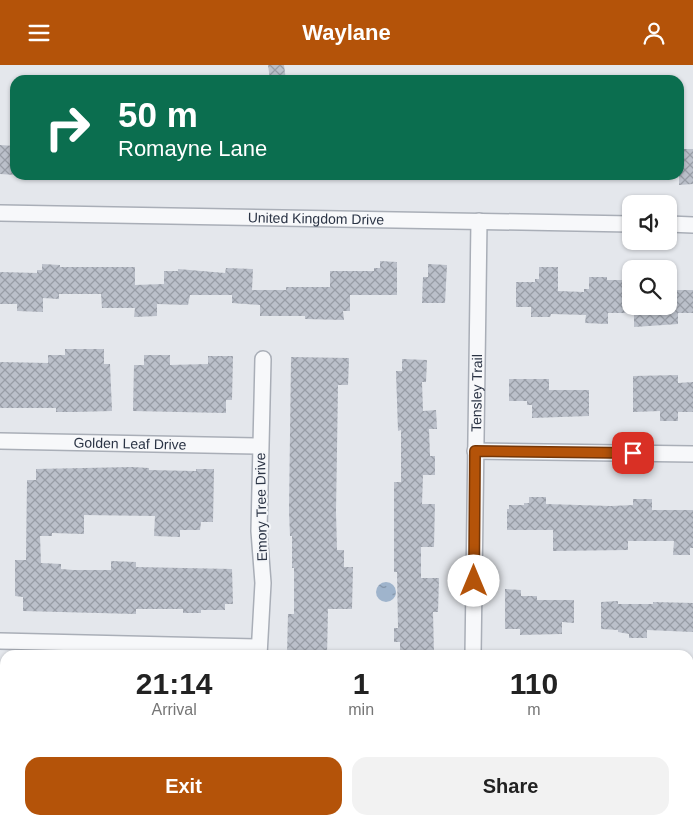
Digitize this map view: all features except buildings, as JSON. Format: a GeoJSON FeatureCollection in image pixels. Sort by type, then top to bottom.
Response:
{"type":"FeatureCollection","features":[{"type":"Feature","properties":{"kind":"street","name":"United Kingdom Drive"},"geometry":{"type":"LineString","coordinates":[[0,213],[622,224]]}},
{"type":"Feature","properties":{"kind":"street","name":"Tensley Trail"},"geometry":{"type":"LineString","coordinates":[[473,650],[479,221]]}},
{"type":"Feature","properties":{"kind":"street"},"geometry":{"type":"LineString","coordinates":[[677,224],[693,225]]}},
{"type":"Feature","properties":{"kind":"street","name":"Emory Tree Drive"},"geometry":{"type":"LineString","coordinates":[[259,650],[263,583],[260,531],[260,446],[263,359]]}},
{"type":"Feature","properties":{"kind":"street","name":"Golden Leaf Drive"},"geometry":{"type":"LineString","coordinates":[[0,441],[260,446]]}},
{"type":"Feature","properties":{"kind":"street"},"geometry":{"type":"LineString","coordinates":[[475,451],[693,454]]}},
{"type":"Feature","properties":{"kind":"street"},"geometry":{"type":"LineString","coordinates":[[0,641],[233,650]]}},
{"type":"Feature","properties":{"kind":"water"},"geometry":{"type":"Polygon","coordinates":[[[386,582],[393,585],[396,592],[393,599],[386,602],[379,599],[376,592],[379,585],[386,582]]]}},
{"type":"Feature","properties":{"kind":"route"},"geometry":{"type":"LineString","coordinates":[[474,581],[475,451],[633,453]]}}]}
